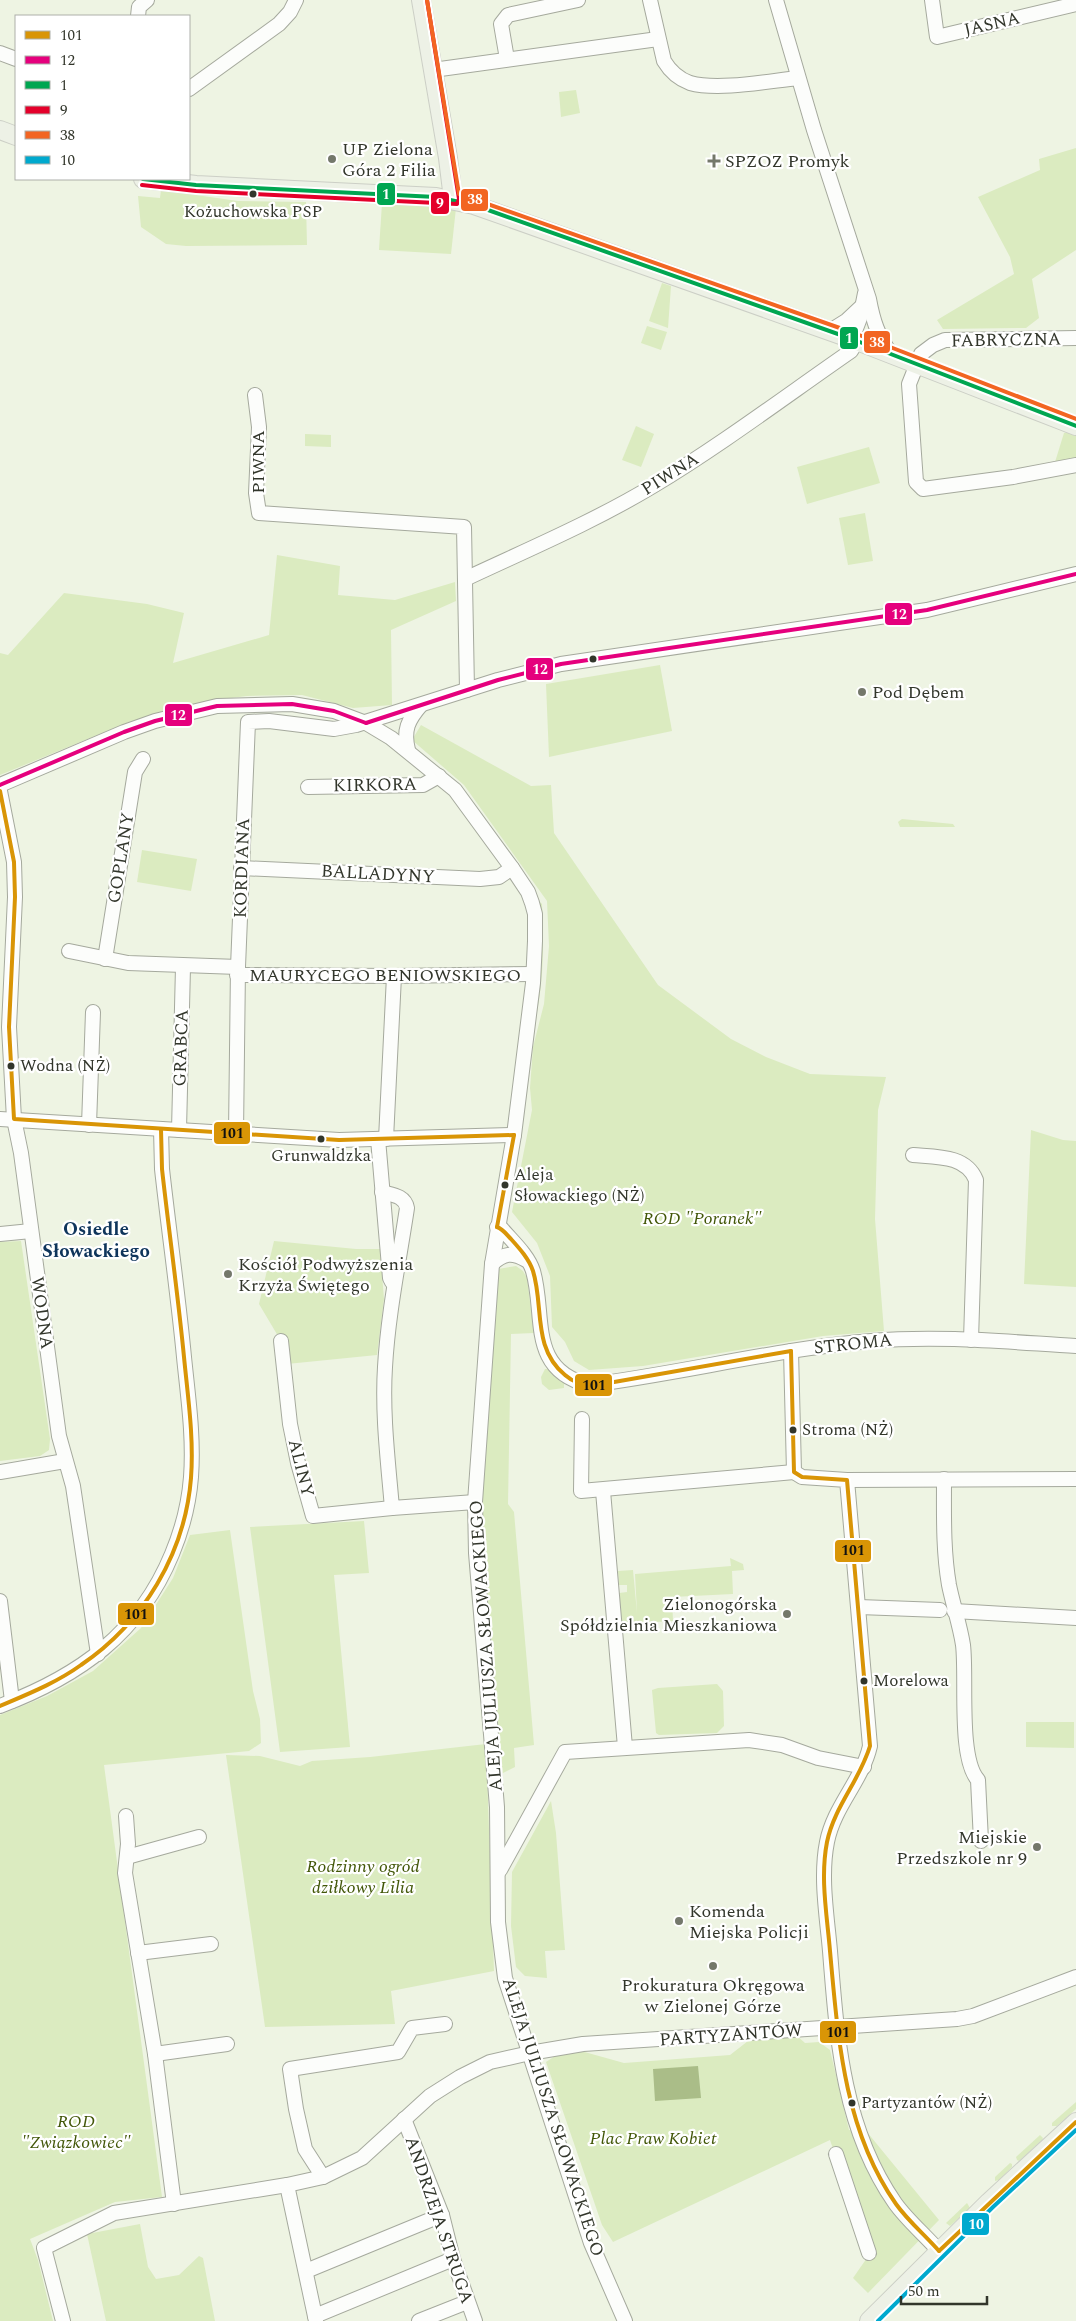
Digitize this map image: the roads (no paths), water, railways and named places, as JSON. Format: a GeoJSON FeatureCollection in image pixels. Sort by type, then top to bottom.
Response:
{"type":"FeatureCollection","features":[{"type":"Feature","properties":{"kind":"main road"},"geometry":{"type":"LineString","coordinates":[[421,0],[449,164],[453,199]]}},
{"type":"Feature","properties":{"kind":"main road"},"geometry":{"type":"LineString","coordinates":[[0,130],[15,136]]}},
{"type":"Feature","properties":{"kind":"main road"},"geometry":{"type":"LineString","coordinates":[[428,196],[439,186],[446,175],[449,164]]}},
{"type":"Feature","properties":{"kind":"main road"},"geometry":{"type":"LineString","coordinates":[[152,180],[196,185],[428,196],[453,199],[830,331],[1076,426]]}},
{"type":"Feature","properties":{"kind":"main road"},"geometry":{"type":"LineString","coordinates":[[869,2321],[939,2250],[1076,2122]]}},
{"type":"Feature","properties":{"kind":"street"},"geometry":{"type":"LineString","coordinates":[[190,89],[279,24],[290,12],[296,0]]}},
{"type":"Feature","properties":{"kind":"street"},"geometry":{"type":"LineString","coordinates":[[507,59],[502,24],[508,15],[523,6],[578,0]]}},
{"type":"Feature","properties":{"kind":"street"},"geometry":{"type":"LineString","coordinates":[[650,0],[664,61],[681,79],[690,83],[718,86],[798,78]]}},
{"type":"Feature","properties":{"kind":"street"},"geometry":{"type":"LineString","coordinates":[[776,0],[798,78],[872,317],[880,338],[891,354]]}},
{"type":"Feature","properties":{"kind":"street","name":"JASNA"},"geometry":{"type":"LineString","coordinates":[[932,0],[937,37],[1076,4]]}},
{"type":"Feature","properties":{"kind":"street"},"geometry":{"type":"LineString","coordinates":[[433,70],[658,39]]}},
{"type":"Feature","properties":{"kind":"street"},"geometry":{"type":"LineString","coordinates":[[0,53],[15,59]]}},
{"type":"Feature","properties":{"kind":"street"},"geometry":{"type":"LineString","coordinates":[[857,341],[865,290]]}},
{"type":"Feature","properties":{"kind":"street"},"geometry":{"type":"LineString","coordinates":[[830,331],[846,321],[863,305]]}},
{"type":"Feature","properties":{"kind":"street"},"geometry":{"type":"LineString","coordinates":[[857,341],[872,317]]}},
{"type":"Feature","properties":{"kind":"street","name":"FABRYCZNA"},"geometry":{"type":"LineString","coordinates":[[917,364],[921,354],[932,345],[945,340],[1076,338]]}},
{"type":"Feature","properties":{"kind":"street","name":"PIWNA"},"geometry":{"type":"LineString","coordinates":[[465,579],[597,518],[654,486],[851,351],[857,341]]}},
{"type":"Feature","properties":{"kind":"street"},"geometry":{"type":"LineString","coordinates":[[917,364],[909,384],[916,482],[923,489],[1013,477],[1076,465]]}},
{"type":"Feature","properties":{"kind":"street","name":"PIWNA"},"geometry":{"type":"LineString","coordinates":[[255,395],[259,427],[256,493],[259,513],[464,528],[467,690]]}},
{"type":"Feature","properties":{"kind":"street"},"geometry":{"type":"LineString","coordinates":[[366,723],[467,690],[561,664],[927,610],[1076,574]]}},
{"type":"Feature","properties":{"kind":"street","name":"ALEJA JULIUSZA SŁOWACKIEGO"},"geometry":{"type":"LineString","coordinates":[[0,785],[124,732],[155,721],[217,706],[301,705],[334,711],[366,723],[408,750],[440,776],[455,790],[528,892],[534,909],[533,974],[514,1135],[492,1264],[475,1502],[476,1553],[497,1807],[498,1922],[505,1978],[591,2243],[625,2321]]}},
{"type":"Feature","properties":{"kind":"street"},"geometry":{"type":"LineString","coordinates":[[408,750],[405,729],[409,718],[421,705]]}},
{"type":"Feature","properties":{"kind":"street","name":"KORDIANA"},"geometry":{"type":"LineString","coordinates":[[236,1134],[241,868],[248,722],[269,721],[334,729],[366,723]]}},
{"type":"Feature","properties":{"kind":"street","name":"GOPLANY"},"geometry":{"type":"LineString","coordinates":[[105,958],[135,772],[143,759]]}},
{"type":"Feature","properties":{"kind":"street","name":"KIRKORA"},"geometry":{"type":"LineString","coordinates":[[308,787],[423,785],[440,776]]}},
{"type":"Feature","properties":{"kind":"street","name":"WODNA"},"geometry":{"type":"LineString","coordinates":[[0,791],[14,862],[15,897],[5,989],[9,1026],[7,1119],[21,1153],[59,1436],[73,1486],[98,1654]]}},
{"type":"Feature","properties":{"kind":"street","name":"BALLADYNY"},"geometry":{"type":"LineString","coordinates":[[241,868],[480,879],[499,877],[512,868]]}},
{"type":"Feature","properties":{"kind":"street","name":"MAURYCEGO BENIOWSKIEGO"},"geometry":{"type":"LineString","coordinates":[[69,951],[128,963],[238,971],[394,976],[533,974]]}},
{"type":"Feature","properties":{"kind":"street","name":"GRABCA"},"geometry":{"type":"LineString","coordinates":[[179,1130],[183,966]]}},
{"type":"Feature","properties":{"kind":"street"},"geometry":{"type":"LineString","coordinates":[[394,976],[382,1139],[382,1192],[390,1278],[394,1287]]}},
{"type":"Feature","properties":{"kind":"street"},"geometry":{"type":"LineString","coordinates":[[89,1125],[93,1012]]}},
{"type":"Feature","properties":{"kind":"street"},"geometry":{"type":"LineString","coordinates":[[7,1119],[339,1140],[514,1135]]}},
{"type":"Feature","properties":{"kind":"street"},"geometry":{"type":"LineString","coordinates":[[0,1601],[6,1704],[58,1681],[98,1654],[134,1619],[162,1579],[182,1527],[191,1478],[190,1418],[162,1169],[162,1129]]}},
{"type":"Feature","properties":{"kind":"street"},"geometry":{"type":"LineString","coordinates":[[913,1155],[954,1160],[964,1164],[973,1173],[976,1180],[971,1340]]}},
{"type":"Feature","properties":{"kind":"street"},"geometry":{"type":"LineString","coordinates":[[382,1192],[400,1197],[406,1202],[407,1208],[394,1287],[385,1367],[384,1394],[392,1508],[475,1502]]}},
{"type":"Feature","properties":{"kind":"street","name":"STROMA"},"geometry":{"type":"LineString","coordinates":[[497,1227],[501,1228],[529,1262],[533,1273],[543,1343],[550,1358],[564,1375],[589,1385],[791,1351],[884,1340],[971,1340],[1076,1346]]}},
{"type":"Feature","properties":{"kind":"street"},"geometry":{"type":"LineString","coordinates":[[0,1234],[31,1231]]}},
{"type":"Feature","properties":{"kind":"street"},"geometry":{"type":"LineString","coordinates":[[492,1264],[508,1254],[515,1254],[529,1262]]}},
{"type":"Feature","properties":{"kind":"street","name":"ALINY"},"geometry":{"type":"LineString","coordinates":[[281,1341],[290,1424],[298,1463],[313,1516],[392,1508]]}},
{"type":"Feature","properties":{"kind":"street"},"geometry":{"type":"LineString","coordinates":[[791,1351],[794,1472]]}},
{"type":"Feature","properties":{"kind":"street"},"geometry":{"type":"LineString","coordinates":[[582,1419],[581,1491],[603,1491],[780,1472],[794,1472],[802,1478],[847,1480],[1076,1479]]}},
{"type":"Feature","properties":{"kind":"street"},"geometry":{"type":"LineString","coordinates":[[0,1472],[65,1461]]}},
{"type":"Feature","properties":{"kind":"street"},"geometry":{"type":"LineString","coordinates":[[944,1479],[947,1611],[963,1644],[967,1750],[972,1774],[978,1780],[982,1841]]}},
{"type":"Feature","properties":{"kind":"street"},"geometry":{"type":"LineString","coordinates":[[847,1480],[870,1746],[864,1767],[836,1815],[827,1843],[824,1876],[836,2028],[847,2089],[863,2146],[880,2179],[897,2205],[939,2250]]}},
{"type":"Feature","properties":{"kind":"street"},"geometry":{"type":"LineString","coordinates":[[603,1491],[625,1747]]}},
{"type":"Feature","properties":{"kind":"street"},"geometry":{"type":"LineString","coordinates":[[859,1607],[1076,1618]]}},
{"type":"Feature","properties":{"kind":"street"},"geometry":{"type":"LineString","coordinates":[[498,1876],[504,1858],[566,1752],[749,1740],[782,1745],[818,1758],[864,1767]]}},
{"type":"Feature","properties":{"kind":"street"},"geometry":{"type":"LineString","coordinates":[[126,1816],[125,1872],[155,2054],[174,2204]]}},
{"type":"Feature","properties":{"kind":"street"},"geometry":{"type":"LineString","coordinates":[[126,1857],[199,1837]]}},
{"type":"Feature","properties":{"kind":"street"},"geometry":{"type":"LineString","coordinates":[[138,1953],[211,1944]]}},
{"type":"Feature","properties":{"kind":"street","name":"PARTYZANTÓW"},"geometry":{"type":"LineString","coordinates":[[530,2053],[583,2044],[836,2028],[973,2016],[1076,1977]]}},
{"type":"Feature","properties":{"kind":"street"},"geometry":{"type":"LineString","coordinates":[[323,2177],[305,2149],[290,2069],[398,2052],[412,2028],[445,2024]]}},
{"type":"Feature","properties":{"kind":"street"},"geometry":{"type":"LineString","coordinates":[[155,2054],[227,2044]]}},
{"type":"Feature","properties":{"kind":"street","name":"ANDRZEJA STRUGA"},"geometry":{"type":"LineString","coordinates":[[63,2321],[44,2248],[114,2213],[287,2185],[323,2177],[362,2158],[430,2096],[460,2077],[490,2062],[530,2053]]}},
{"type":"Feature","properties":{"kind":"street","name":"ANDRZEJA STRUGA"},"geometry":{"type":"LineString","coordinates":[[404,2119],[442,2216],[453,2259],[475,2321]]}},
{"type":"Feature","properties":{"kind":"street"},"geometry":{"type":"LineString","coordinates":[[836,2154],[869,2253]]}},
{"type":"Feature","properties":{"kind":"street"},"geometry":{"type":"LineString","coordinates":[[287,2185],[316,2318],[453,2259]]}},
{"type":"Feature","properties":{"kind":"street"},"geometry":{"type":"LineString","coordinates":[[306,2271],[442,2216]]}},
{"type":"Feature","properties":{"kind":"street"},"geometry":{"type":"LineString","coordinates":[[420,2321],[467,2302]]}},
{"type":"Feature","properties":{"kind":"place","name":"UP Zielona Góra 2 Filia"},"geometry":{"type":"Point","coordinates":[332,159]}},
{"type":"Feature","properties":{"kind":"place","name":"SPZOZ Promyk"},"geometry":{"type":"Point","coordinates":[714,161]}},
{"type":"Feature","properties":{"kind":"place","name":"Kożuchowska PSP"},"geometry":{"type":"Point","coordinates":[253,194]}},
{"type":"Feature","properties":{"kind":"place","name":"Pod Dębem"},"geometry":{"type":"Point","coordinates":[862,692]}},
{"type":"Feature","properties":{"kind":"place","name":"Wodna (NŻ)"},"geometry":{"type":"Point","coordinates":[11,1066]}},
{"type":"Feature","properties":{"kind":"place","name":"Grunwaldzka"},"geometry":{"type":"Point","coordinates":[321,1139]}},
{"type":"Feature","properties":{"kind":"place","name":"Aleja Słowackiego (NŻ)"},"geometry":{"type":"Point","coordinates":[505,1185]}},
{"type":"Feature","properties":{"kind":"place","name":"Kościół Podwyższenia Krzyża Świętego"},"geometry":{"type":"Point","coordinates":[228,1274]}},
{"type":"Feature","properties":{"kind":"place","name":"Stroma (NŻ)"},"geometry":{"type":"Point","coordinates":[793,1430]}},
{"type":"Feature","properties":{"kind":"place","name":"Zielonogórska Spółdzielnia Mieszkaniowa"},"geometry":{"type":"Point","coordinates":[787,1614]}},
{"type":"Feature","properties":{"kind":"place","name":"Morelowa"},"geometry":{"type":"Point","coordinates":[864,1681]}},
{"type":"Feature","properties":{"kind":"place","name":"Miejskie Przedszkole nr 9"},"geometry":{"type":"Point","coordinates":[1037,1847]}},
{"type":"Feature","properties":{"kind":"place","name":"Komenda Miejska Policji"},"geometry":{"type":"Point","coordinates":[679,1921]}},
{"type":"Feature","properties":{"kind":"place","name":"Prokuratura Okręgowa w Zielonej Górze"},"geometry":{"type":"Point","coordinates":[713,1966]}},
{"type":"Feature","properties":{"kind":"place","name":"Partyzantów (NŻ)"},"geometry":{"type":"Point","coordinates":[852,2103]}},
{"type":"Feature","properties":{"kind":"district","name":"Osiedle Słowackiego"},"geometry":{"type":"Point","coordinates":[96,1240]}},
{"type":"Feature","properties":{"kind":"park label","name":"ROD \"Poranek\""},"geometry":{"type":"Point","coordinates":[702,1218]}},
{"type":"Feature","properties":{"kind":"park label","name":"Rodzinny ogród dziłkowy Lilia"},"geometry":{"type":"Point","coordinates":[363,1876]}},
{"type":"Feature","properties":{"kind":"park label","name":"ROD \"Związkowiec\""},"geometry":{"type":"Point","coordinates":[76,2131]}},
{"type":"Feature","properties":{"kind":"park label","name":"Plac Praw Kobiet"},"geometry":{"type":"Point","coordinates":[653,2138]}}]}
